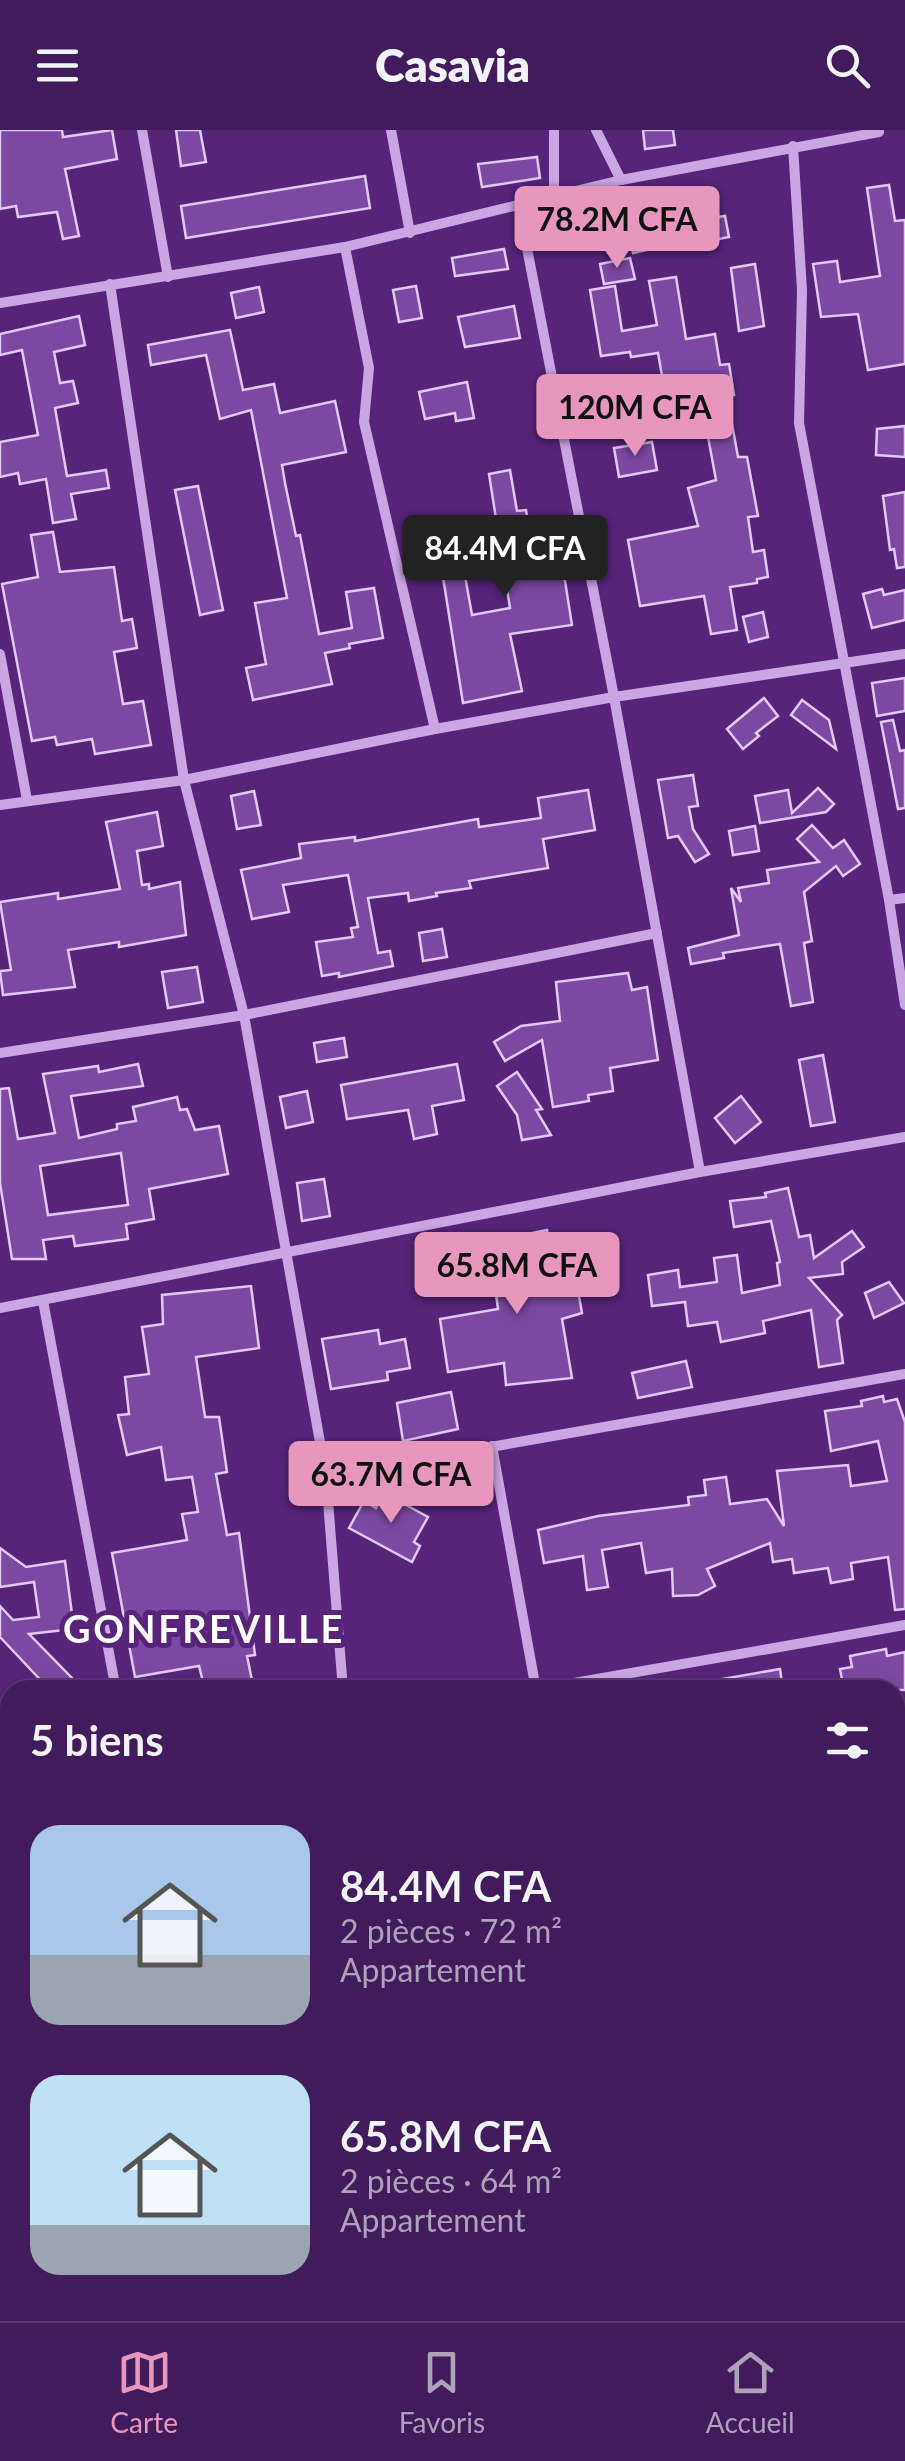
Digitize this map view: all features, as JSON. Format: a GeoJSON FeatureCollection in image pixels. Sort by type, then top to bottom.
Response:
{"type":"FeatureCollection","features":[{"type":"Feature","properties":{"kind":"street"},"geometry":{"type":"LineString","coordinates":[[142,130],[168,277]]}},
{"type":"Feature","properties":{"kind":"street"},"geometry":{"type":"LineString","coordinates":[[391,130],[410,234]]}},
{"type":"Feature","properties":{"kind":"street"},"geometry":{"type":"LineString","coordinates":[[554,130],[554,195]]}},
{"type":"Feature","properties":{"kind":"street"},"geometry":{"type":"LineString","coordinates":[[596,130],[620,180]]}},
{"type":"Feature","properties":{"kind":"street"},"geometry":{"type":"LineString","coordinates":[[0,304],[346,247],[620,180],[879,132]]}},
{"type":"Feature","properties":{"kind":"street"},"geometry":{"type":"LineString","coordinates":[[793,146],[802,290],[799,423],[846,661],[905,1005]]}},
{"type":"Feature","properties":{"kind":"street"},"geometry":{"type":"LineString","coordinates":[[519,206],[700,1172]]}},
{"type":"Feature","properties":{"kind":"street"},"geometry":{"type":"LineString","coordinates":[[346,247],[370,368],[364,422],[435,729]]}},
{"type":"Feature","properties":{"kind":"street"},"geometry":{"type":"LineString","coordinates":[[110,284],[184,780],[244,1015],[326,1476],[342,1680]]}},
{"type":"Feature","properties":{"kind":"street"},"geometry":{"type":"LineString","coordinates":[[0,654],[27,800]]}},
{"type":"Feature","properties":{"kind":"street"},"geometry":{"type":"LineString","coordinates":[[0,804],[184,780],[614,697],[905,654]]}},
{"type":"Feature","properties":{"kind":"street"},"geometry":{"type":"LineString","coordinates":[[889,900],[905,898]]}},
{"type":"Feature","properties":{"kind":"street"},"geometry":{"type":"LineString","coordinates":[[0,1052],[244,1015],[657,933]]}},
{"type":"Feature","properties":{"kind":"street"},"geometry":{"type":"LineString","coordinates":[[0,1308],[287,1250],[905,1136]]}},
{"type":"Feature","properties":{"kind":"street"},"geometry":{"type":"LineString","coordinates":[[42,1301],[114,1680]]}},
{"type":"Feature","properties":{"kind":"street"},"geometry":{"type":"LineString","coordinates":[[326,1476],[905,1374]]}},
{"type":"Feature","properties":{"kind":"street"},"geometry":{"type":"LineString","coordinates":[[492,1446],[534,1680]]}},
{"type":"Feature","properties":{"kind":"street"},"geometry":{"type":"LineString","coordinates":[[593,1680],[905,1625]]}},
{"type":"Feature","properties":{"kind":"building"},"geometry":{"type":"Polygon","coordinates":[[[0,130],[62,130],[63,137],[112,130],[117,159],[65,169],[79,236],[63,239],[57,212],[18,217],[16,206],[0,209],[0,130]]]}},
{"type":"Feature","properties":{"kind":"building"},"geometry":{"type":"Polygon","coordinates":[[[176,130],[200,130],[206,162],[181,166],[176,130]]]}},
{"type":"Feature","properties":{"kind":"building"},"geometry":{"type":"Polygon","coordinates":[[[643,130],[673,130],[675,145],[645,149],[643,130]]]}},
{"type":"Feature","properties":{"kind":"building"},"geometry":{"type":"Polygon","coordinates":[[[537,157],[540,178],[482,187],[478,164],[537,157]]]}},
{"type":"Feature","properties":{"kind":"building"},"geometry":{"type":"Polygon","coordinates":[[[365,176],[370,208],[186,238],[181,206],[365,176]]]}},
{"type":"Feature","properties":{"kind":"building"},"geometry":{"type":"Polygon","coordinates":[[[889,185],[895,221],[905,220],[905,364],[868,370],[858,314],[821,317],[813,264],[837,261],[840,282],[880,276],[867,188],[889,185]]]}},
{"type":"Feature","properties":{"kind":"building"},"geometry":{"type":"Polygon","coordinates":[[[725,216],[729,237],[698,243],[697,239],[633,253],[629,229],[725,216]]]}},
{"type":"Feature","properties":{"kind":"building"},"geometry":{"type":"Polygon","coordinates":[[[504,249],[508,269],[455,276],[452,258],[504,249]]]}},
{"type":"Feature","properties":{"kind":"building"},"geometry":{"type":"Polygon","coordinates":[[[630,258],[635,279],[604,284],[600,264],[630,258]]]}},
{"type":"Feature","properties":{"kind":"building"},"geometry":{"type":"Polygon","coordinates":[[[755,264],[764,326],[739,331],[731,268],[755,264]]]}},
{"type":"Feature","properties":{"kind":"building"},"geometry":{"type":"Polygon","coordinates":[[[676,277],[686,339],[715,334],[720,365],[729,364],[734,395],[727,396],[738,457],[747,457],[758,516],[748,517],[753,552],[764,550],[768,577],[757,579],[757,583],[730,587],[737,630],[711,634],[704,596],[640,606],[628,540],[698,526],[688,488],[716,480],[701,399],[667,404],[658,353],[601,356],[590,290],[615,286],[622,331],[657,325],[649,281],[676,277]]]}},
{"type":"Feature","properties":{"kind":"building"},"geometry":{"type":"Polygon","coordinates":[[[416,286],[422,318],[399,322],[393,290],[416,286]]]}},
{"type":"Feature","properties":{"kind":"building"},"geometry":{"type":"Polygon","coordinates":[[[259,287],[264,312],[236,318],[231,293],[259,287]]]}},
{"type":"Feature","properties":{"kind":"building"},"geometry":{"type":"Polygon","coordinates":[[[514,306],[520,338],[465,347],[458,317],[514,306]]]}},
{"type":"Feature","properties":{"kind":"building"},"geometry":{"type":"Polygon","coordinates":[[[79,316],[85,345],[54,352],[60,383],[73,381],[78,403],[55,408],[67,476],[106,470],[109,488],[71,494],[76,519],[53,523],[46,479],[20,484],[18,473],[0,477],[0,442],[38,435],[22,350],[0,355],[0,334],[79,316]]]}},
{"type":"Feature","properties":{"kind":"building"},"geometry":{"type":"Polygon","coordinates":[[[230,330],[243,390],[274,384],[280,413],[335,401],[346,452],[282,465],[285,483],[296,536],[300,535],[319,634],[352,628],[346,592],[374,588],[383,638],[325,653],[332,684],[253,700],[246,668],[266,664],[255,603],[287,598],[251,410],[220,419],[206,355],[151,365],[148,345],[230,330]]]}},
{"type":"Feature","properties":{"kind":"building"},"geometry":{"type":"Polygon","coordinates":[[[467,382],[474,418],[456,421],[455,413],[425,419],[419,392],[467,382]]]}},
{"type":"Feature","properties":{"kind":"building"},"geometry":{"type":"Polygon","coordinates":[[[905,426],[905,457],[876,455],[877,429],[905,426]]]}},
{"type":"Feature","properties":{"kind":"building"},"geometry":{"type":"Polygon","coordinates":[[[652,442],[657,470],[619,477],[614,448],[652,442]]]}},
{"type":"Feature","properties":{"kind":"building"},"geometry":{"type":"Polygon","coordinates":[[[510,470],[517,511],[526,510],[530,532],[549,529],[552,545],[559,543],[572,625],[510,634],[522,691],[463,703],[439,552],[460,548],[472,615],[510,608],[489,474],[510,470]]]}},
{"type":"Feature","properties":{"kind":"building"},"geometry":{"type":"Polygon","coordinates":[[[198,486],[223,610],[200,615],[175,490],[198,486]]]}},
{"type":"Feature","properties":{"kind":"building"},"geometry":{"type":"Polygon","coordinates":[[[905,492],[905,567],[897,568],[894,549],[890,550],[883,496],[905,492]]]}},
{"type":"Feature","properties":{"kind":"building"},"geometry":{"type":"Polygon","coordinates":[[[53,532],[60,572],[114,567],[122,621],[132,619],[137,648],[114,652],[123,704],[143,701],[151,745],[95,754],[92,739],[57,745],[55,737],[32,741],[2,584],[38,577],[31,535],[53,532]]]}},
{"type":"Feature","properties":{"kind":"building"},"geometry":{"type":"Polygon","coordinates":[[[882,589],[884,595],[905,590],[905,620],[872,628],[863,594],[882,589]]]}},
{"type":"Feature","properties":{"kind":"building"},"geometry":{"type":"Polygon","coordinates":[[[763,612],[768,637],[749,642],[743,617],[763,612]]]}},
{"type":"Feature","properties":{"kind":"building"},"geometry":{"type":"Polygon","coordinates":[[[905,678],[905,711],[877,716],[872,683],[905,678]]]}},
{"type":"Feature","properties":{"kind":"building"},"geometry":{"type":"Polygon","coordinates":[[[764,698],[778,716],[743,749],[727,729],[764,698]]]}},
{"type":"Feature","properties":{"kind":"building"},"geometry":{"type":"Polygon","coordinates":[[[802,700],[829,720],[836,749],[791,715],[802,700]]]}},
{"type":"Feature","properties":{"kind":"building"},"geometry":{"type":"Polygon","coordinates":[[[893,720],[900,751],[905,750],[905,808],[898,809],[881,722],[893,720]]]}},
{"type":"Feature","properties":{"kind":"building"},"geometry":{"type":"Polygon","coordinates":[[[693,775],[698,806],[689,807],[693,829],[709,854],[695,862],[678,836],[668,838],[658,780],[693,775]]]}},
{"type":"Feature","properties":{"kind":"building"},"geometry":{"type":"Polygon","coordinates":[[[818,788],[834,804],[826,812],[760,823],[755,796],[788,790],[792,813],[818,788]]]}},
{"type":"Feature","properties":{"kind":"building"},"geometry":{"type":"Polygon","coordinates":[[[588,790],[595,830],[543,839],[548,868],[469,881],[471,888],[409,901],[408,893],[368,898],[378,953],[390,951],[393,966],[339,977],[339,973],[322,976],[316,942],[353,937],[351,928],[358,927],[348,875],[283,885],[289,912],[252,919],[241,870],[301,858],[299,844],[355,837],[355,841],[478,819],[479,827],[541,818],[538,798],[588,790]]]}},
{"type":"Feature","properties":{"kind":"building"},"geometry":{"type":"Polygon","coordinates":[[[254,791],[261,825],[237,829],[231,796],[254,791]]]}},
{"type":"Feature","properties":{"kind":"building"},"geometry":{"type":"Polygon","coordinates":[[[157,812],[163,846],[137,851],[142,885],[149,884],[149,889],[180,882],[186,935],[119,947],[119,942],[68,950],[75,987],[3,995],[0,971],[11,970],[0,902],[58,893],[58,899],[120,889],[106,822],[157,812]]]}},
{"type":"Feature","properties":{"kind":"building"},"geometry":{"type":"Polygon","coordinates":[[[812,825],[833,848],[844,840],[860,864],[843,876],[836,866],[804,892],[812,941],[804,943],[813,1002],[791,1006],[780,944],[723,953],[724,958],[691,964],[688,948],[739,935],[731,888],[741,902],[738,888],[769,883],[767,870],[819,862],[797,839],[812,825]]]}},
{"type":"Feature","properties":{"kind":"building"},"geometry":{"type":"Polygon","coordinates":[[[755,826],[759,851],[733,855],[729,831],[755,826]]]}},
{"type":"Feature","properties":{"kind":"building"},"geometry":{"type":"Polygon","coordinates":[[[442,929],[447,957],[423,961],[419,933],[442,929]]]}},
{"type":"Feature","properties":{"kind":"building"},"geometry":{"type":"Polygon","coordinates":[[[197,967],[203,1002],[168,1008],[162,972],[197,967]]]}},
{"type":"Feature","properties":{"kind":"building"},"geometry":{"type":"Polygon","coordinates":[[[628,973],[632,990],[647,987],[658,1060],[610,1068],[613,1091],[588,1095],[589,1101],[553,1107],[542,1040],[505,1061],[494,1042],[521,1026],[560,1021],[556,982],[628,973]]]}},
{"type":"Feature","properties":{"kind":"building"},"geometry":{"type":"Polygon","coordinates":[[[344,1038],[347,1057],[317,1062],[314,1043],[344,1038]]]}},
{"type":"Feature","properties":{"kind":"building"},"geometry":{"type":"Polygon","coordinates":[[[823,1055],[835,1122],[811,1126],[799,1060],[823,1055]]]}},
{"type":"Feature","properties":{"kind":"building"},"geometry":{"type":"Polygon","coordinates":[[[138,1064],[143,1086],[71,1096],[79,1138],[136,1121],[133,1107],[177,1097],[180,1110],[187,1109],[195,1130],[219,1126],[228,1174],[149,1189],[154,1219],[126,1224],[128,1239],[75,1246],[73,1236],[43,1240],[46,1259],[12,1259],[0,1183],[0,1089],[9,1088],[18,1139],[55,1133],[43,1074],[98,1066],[99,1072],[138,1064]],[[121,1153],[40,1166],[48,1215],[128,1205],[121,1153]]]}},
{"type":"Feature","properties":{"kind":"building"},"geometry":{"type":"Polygon","coordinates":[[[457,1064],[464,1100],[432,1106],[437,1134],[414,1139],[408,1110],[347,1119],[341,1085],[457,1064]]]}},
{"type":"Feature","properties":{"kind":"building"},"geometry":{"type":"Polygon","coordinates":[[[517,1072],[542,1109],[536,1110],[551,1135],[522,1140],[517,1115],[497,1086],[517,1072]]]}},
{"type":"Feature","properties":{"kind":"building"},"geometry":{"type":"Polygon","coordinates":[[[307,1091],[313,1122],[286,1128],[280,1097],[307,1091]]]}},
{"type":"Feature","properties":{"kind":"building"},"geometry":{"type":"Polygon","coordinates":[[[741,1096],[761,1122],[735,1143],[715,1118],[741,1096]]]}},
{"type":"Feature","properties":{"kind":"building"},"geometry":{"type":"Polygon","coordinates":[[[324,1179],[330,1216],[302,1221],[297,1183],[324,1179]]]}},
{"type":"Feature","properties":{"kind":"building"},"geometry":{"type":"Polygon","coordinates":[[[788,1188],[799,1237],[810,1235],[814,1258],[852,1231],[864,1247],[842,1262],[843,1274],[809,1278],[842,1315],[837,1320],[843,1363],[819,1367],[811,1310],[763,1321],[765,1333],[721,1342],[717,1322],[688,1326],[685,1302],[652,1306],[648,1275],[678,1270],[680,1287],[717,1282],[714,1258],[737,1255],[742,1293],[780,1285],[780,1262],[771,1221],[734,1227],[730,1201],[766,1197],[765,1193],[788,1188]]]}},
{"type":"Feature","properties":{"kind":"building"},"geometry":{"type":"Polygon","coordinates":[[[547,1230],[558,1295],[578,1291],[582,1313],[562,1319],[572,1378],[506,1385],[504,1363],[448,1372],[440,1319],[498,1309],[489,1242],[547,1230]]]}},
{"type":"Feature","properties":{"kind":"building"},"geometry":{"type":"Polygon","coordinates":[[[889,1282],[904,1303],[874,1318],[865,1293],[889,1282]]]}},
{"type":"Feature","properties":{"kind":"building"},"geometry":{"type":"Polygon","coordinates":[[[251,1286],[259,1348],[196,1357],[205,1417],[219,1417],[227,1472],[216,1474],[227,1535],[239,1533],[255,1655],[247,1656],[252,1680],[202,1680],[199,1666],[135,1677],[112,1553],[187,1540],[182,1514],[198,1512],[192,1477],[166,1480],[161,1447],[127,1455],[118,1415],[129,1414],[125,1377],[149,1374],[142,1327],[163,1324],[162,1295],[251,1286]]]}},
{"type":"Feature","properties":{"kind":"building"},"geometry":{"type":"Polygon","coordinates":[[[378,1330],[380,1344],[405,1339],[410,1368],[387,1372],[388,1380],[331,1389],[322,1339],[378,1330]]]}},
{"type":"Feature","properties":{"kind":"building"},"geometry":{"type":"Polygon","coordinates":[[[686,1361],[692,1387],[638,1398],[632,1373],[686,1361]]]}},
{"type":"Feature","properties":{"kind":"building"},"geometry":{"type":"Polygon","coordinates":[[[451,1392],[458,1429],[403,1441],[397,1403],[451,1392]]]}},
{"type":"Feature","properties":{"kind":"building"},"geometry":{"type":"Polygon","coordinates":[[[883,1396],[884,1402],[897,1399],[905,1422],[905,1609],[895,1610],[888,1557],[851,1563],[853,1579],[831,1583],[828,1568],[794,1573],[792,1559],[773,1562],[770,1543],[707,1569],[715,1586],[698,1595],[673,1596],[672,1569],[646,1573],[641,1543],[602,1550],[608,1587],[587,1590],[583,1556],[544,1563],[538,1530],[598,1516],[689,1505],[688,1497],[706,1495],[704,1480],[726,1477],[730,1504],[767,1499],[784,1526],[777,1471],[848,1465],[851,1486],[887,1481],[878,1441],[831,1451],[825,1411],[862,1406],[861,1401],[883,1396]]]}},
{"type":"Feature","properties":{"kind":"building"},"geometry":{"type":"Polygon","coordinates":[[[384,1493],[428,1517],[414,1542],[420,1546],[412,1562],[349,1528],[364,1501],[376,1508],[384,1493]]]}},
{"type":"Feature","properties":{"kind":"building"},"geometry":{"type":"Polygon","coordinates":[[[0,1548],[26,1567],[65,1561],[74,1629],[29,1634],[73,1679],[41,1680],[0,1637],[0,1606],[13,1620],[39,1617],[34,1582],[0,1587],[0,1548]]]}},
{"type":"Feature","properties":{"kind":"building"},"geometry":{"type":"Polygon","coordinates":[[[886,1649],[887,1656],[905,1652],[905,1680],[842,1680],[840,1669],[852,1667],[850,1656],[886,1649]]]}},
{"type":"Feature","properties":{"kind":"building"},"geometry":{"type":"Polygon","coordinates":[[[780,1669],[782,1680],[717,1680],[780,1669]]]}},
{"type":"Feature","properties":{"kind":"district","name":"GONFREVILLE"},"geometry":{"type":"Point","coordinates":[204,1628]}}]}
